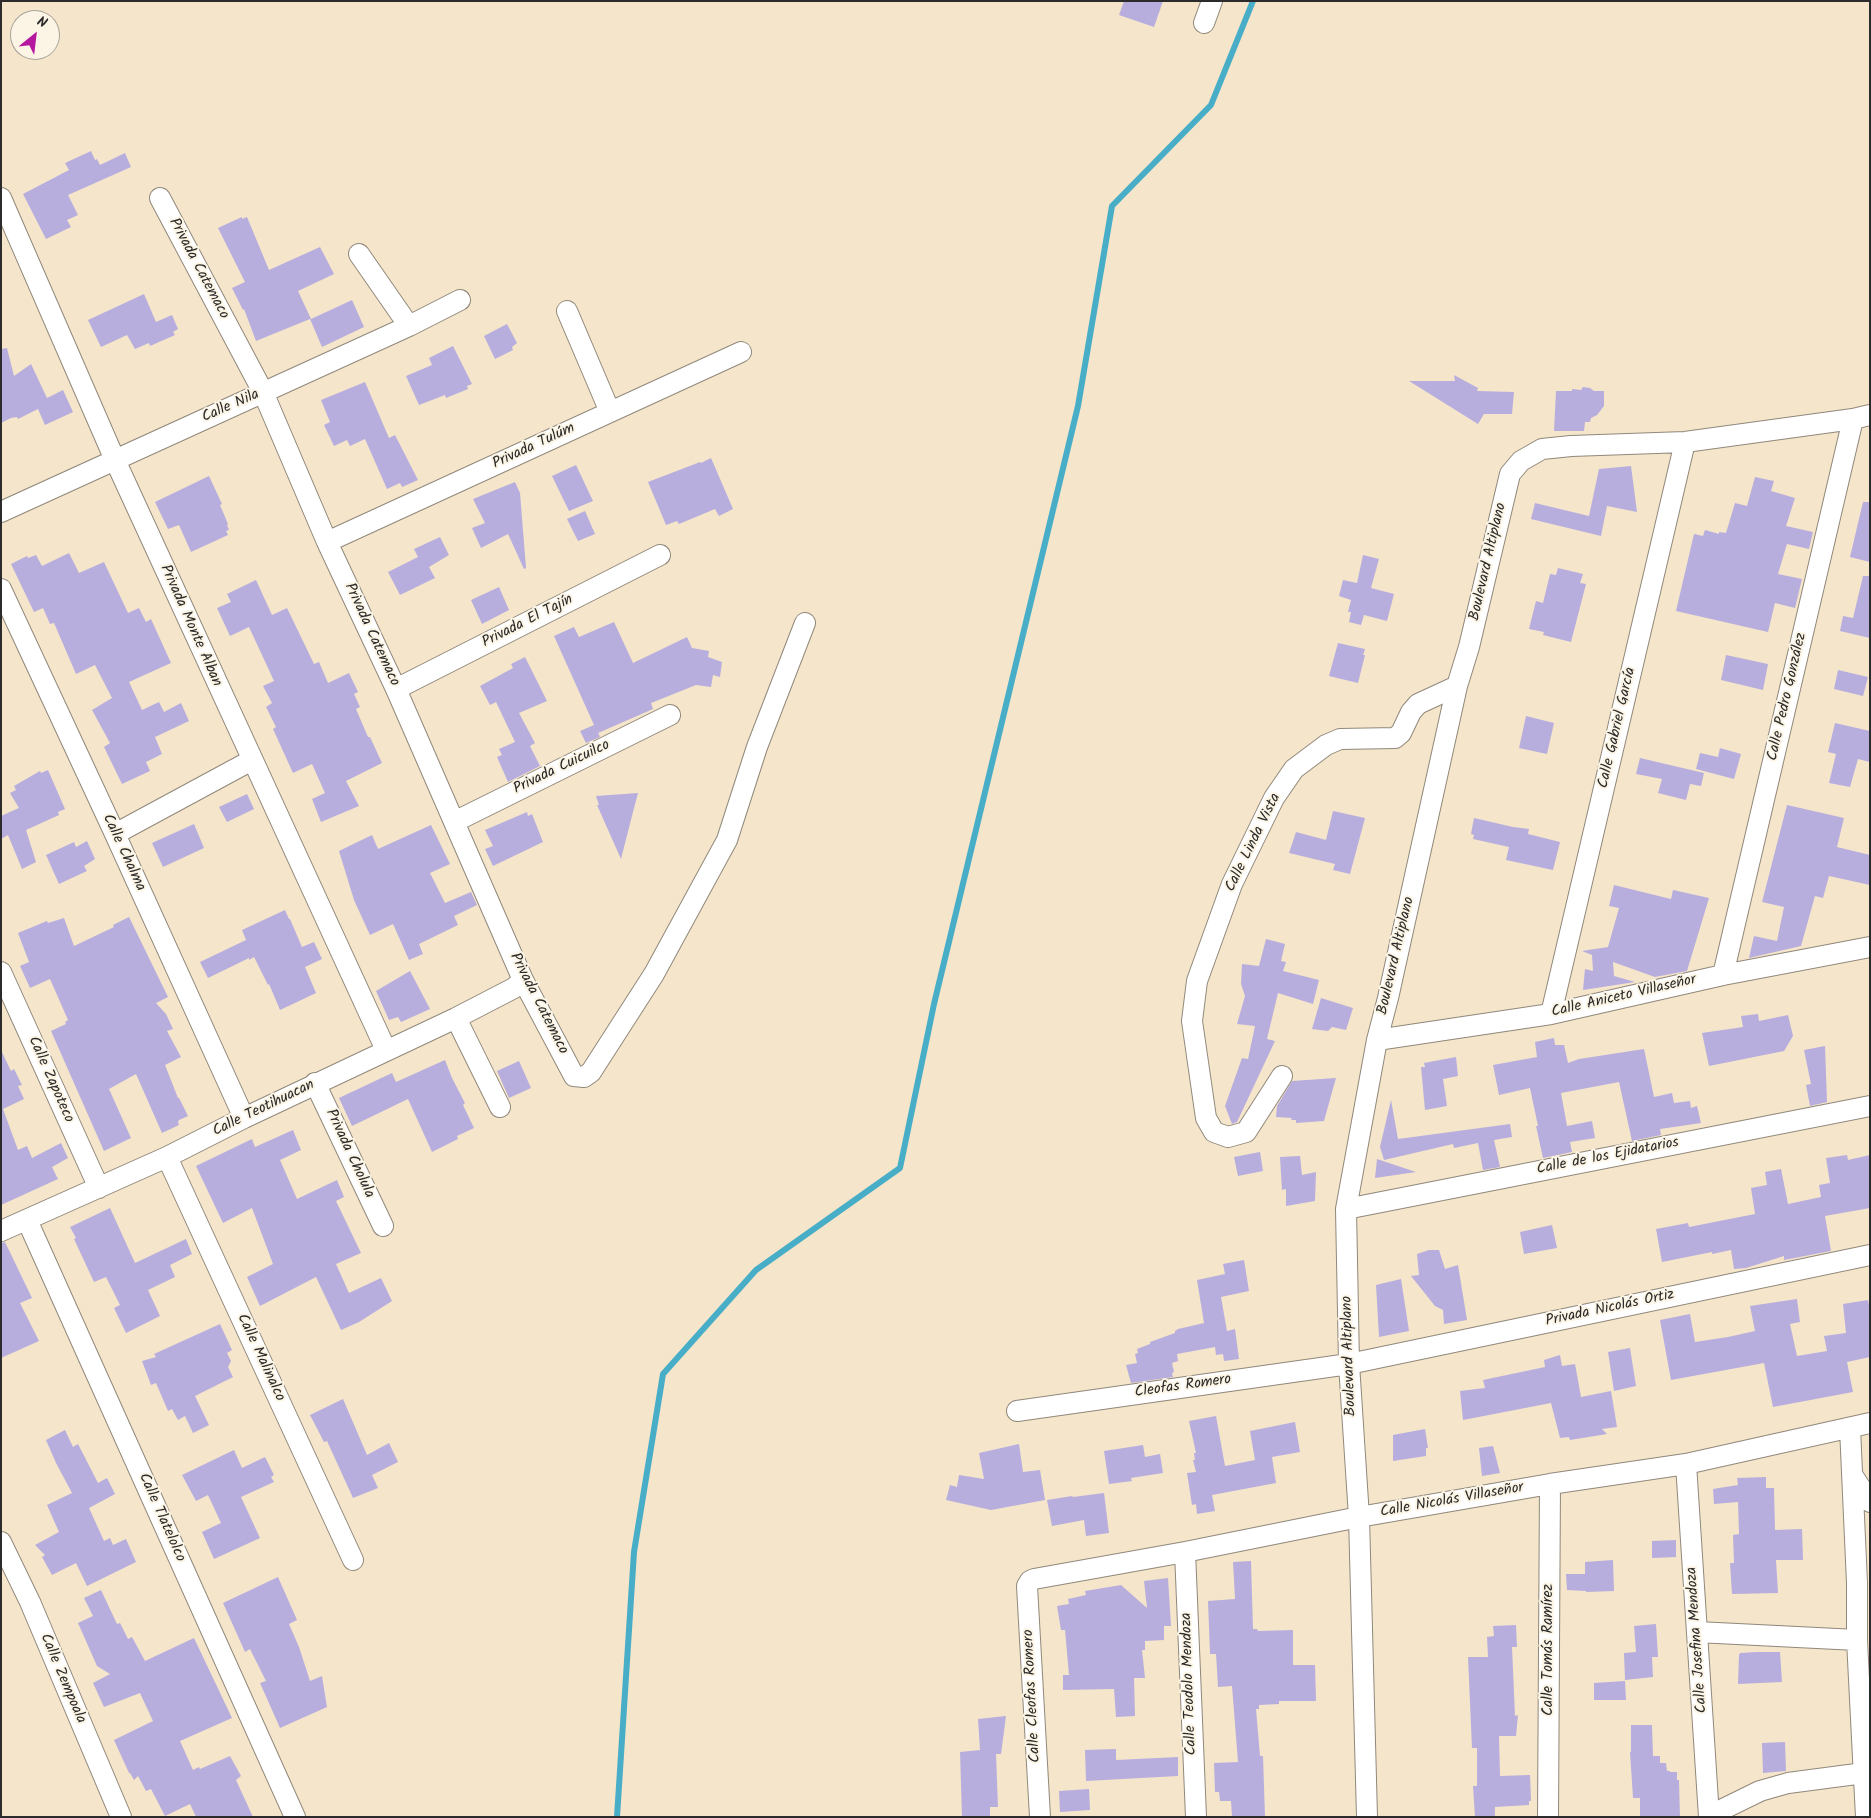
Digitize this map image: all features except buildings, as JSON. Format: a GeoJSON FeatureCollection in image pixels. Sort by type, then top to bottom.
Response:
{"type":"FeatureCollection","features":[{"type":"Feature","properties":{"kind":"street"},"geometry":{"type":"LineString","coordinates":[[1204,23],[1212,1]]}},
{"type":"Feature","properties":{"kind":"street","name":"Privada Monte Alban"},"geometry":{"type":"LineString","coordinates":[[1,198],[115,460],[386,1050]]}},
{"type":"Feature","properties":{"kind":"street","name":"Privada Catemaco"},"geometry":{"type":"LineString","coordinates":[[160,198],[263,392],[327,542],[396,689],[523,980],[574,1076],[584,1077],[591,1072],[654,974],[727,840],[757,747],[805,623]]}},
{"type":"Feature","properties":{"kind":"street"},"geometry":{"type":"LineString","coordinates":[[359,254],[409,326]]}},
{"type":"Feature","properties":{"kind":"street","name":"Calle Nila"},"geometry":{"type":"LineString","coordinates":[[1,512],[409,326],[460,300]]}},
{"type":"Feature","properties":{"kind":"street"},"geometry":{"type":"LineString","coordinates":[[567,311],[610,412]]}},
{"type":"Feature","properties":{"kind":"street","name":"Privada Tulúm"},"geometry":{"type":"LineString","coordinates":[[327,542],[741,352]]}},
{"type":"Feature","properties":{"kind":"street","name":"Boulevard Altiplano"},"geometry":{"type":"LineString","coordinates":[[1367,1817],[1359,1517],[1349,1364],[1346,1209],[1377,1040],[1457,686],[1469,647],[1510,474],[1521,461],[1542,449],[1571,446],[1685,442],[1861,417]]}},
{"type":"Feature","properties":{"kind":"street","name":"Calle Pedro González"},"geometry":{"type":"LineString","coordinates":[[1723,975],[1861,417]]}},
{"type":"Feature","properties":{"kind":"street","name":"Calle Gabriel García"},"geometry":{"type":"LineString","coordinates":[[1551,1014],[1685,442]]}},
{"type":"Feature","properties":{"kind":"street","name":"Privada El Tajín"},"geometry":{"type":"LineString","coordinates":[[396,689],[660,555]]}},
{"type":"Feature","properties":{"kind":"street","name":"Calle Chalma"},"geometry":{"type":"LineString","coordinates":[[1,588],[244,1118]]}},
{"type":"Feature","properties":{"kind":"street","name":"Calle Linda Vista"},"geometry":{"type":"LineString","coordinates":[[1282,1076],[1246,1132],[1228,1137],[1214,1132],[1206,1118],[1192,1021],[1197,981],[1232,884],[1274,798],[1294,769],[1326,745],[1340,739],[1395,738],[1401,733],[1411,712],[1418,704],[1457,686]]}},
{"type":"Feature","properties":{"kind":"street","name":"Privada Cuicuilco"},"geometry":{"type":"LineString","coordinates":[[454,822],[670,714]]}},
{"type":"Feature","properties":{"kind":"street"},"geometry":{"type":"LineString","coordinates":[[115,834],[252,760]]}},
{"type":"Feature","properties":{"kind":"street","name":"Calle Aniceto Villaseñor"},"geometry":{"type":"LineString","coordinates":[[1377,1040],[1551,1014],[1723,975],[1870,947]]}},
{"type":"Feature","properties":{"kind":"street","name":"Calle Zapoteco"},"geometry":{"type":"LineString","coordinates":[[1,972],[99,1188]]}},
{"type":"Feature","properties":{"kind":"street","name":"Calle Teotihuacan"},"geometry":{"type":"LineString","coordinates":[[1,1231],[167,1157],[315,1083],[456,1018],[514,988],[523,980]]}},
{"type":"Feature","properties":{"kind":"street"},"geometry":{"type":"LineString","coordinates":[[456,1018],[500,1107]]}},
{"type":"Feature","properties":{"kind":"street","name":"Privada Cholula"},"geometry":{"type":"LineString","coordinates":[[315,1083],[383,1226]]}},
{"type":"Feature","properties":{"kind":"street","name":"Calle de los Ejidatarios"},"geometry":{"type":"LineString","coordinates":[[1346,1209],[1870,1106]]}},
{"type":"Feature","properties":{"kind":"street","name":"Calle Malinalco"},"geometry":{"type":"LineString","coordinates":[[167,1157],[352,1560]]}},
{"type":"Feature","properties":{"kind":"street","name":"Calle Tlatelolco"},"geometry":{"type":"LineString","coordinates":[[27,1220],[295,1817]]}},
{"type":"Feature","properties":{"kind":"street","name":"Privada Nicolás Ortiz"},"geometry":{"type":"LineString","coordinates":[[1349,1364],[1870,1255]]}},
{"type":"Feature","properties":{"kind":"street","name":"Cleofas Romero"},"geometry":{"type":"LineString","coordinates":[[1017,1411],[1349,1364]]}},
{"type":"Feature","properties":{"kind":"street","name":"Calle Nicolás Villaseñor"},"geometry":{"type":"LineString","coordinates":[[1034,1579],[1186,1552],[1359,1517],[1550,1484],[1686,1464],[1870,1423]]}},
{"type":"Feature","properties":{"kind":"street"},"geometry":{"type":"LineString","coordinates":[[1850,1428],[1852,1474],[1864,1581],[1857,1640],[1866,1817]]}},
{"type":"Feature","properties":{"kind":"street","name":"Calle Josefina Mendoza"},"geometry":{"type":"LineString","coordinates":[[1686,1464],[1709,1817]]}},
{"type":"Feature","properties":{"kind":"street"},"geometry":{"type":"LineString","coordinates":[[1852,1474],[1870,1502]]}},
{"type":"Feature","properties":{"kind":"street","name":"Calle Tomás Ramírez"},"geometry":{"type":"LineString","coordinates":[[1548,1817],[1550,1484]]}},
{"type":"Feature","properties":{"kind":"street","name":"Calle Zempoala"},"geometry":{"type":"LineString","coordinates":[[1,1542],[30,1602],[120,1817]]}},
{"type":"Feature","properties":{"kind":"street","name":"Calle Teodolo Mendoza"},"geometry":{"type":"LineString","coordinates":[[1186,1552],[1196,1817]]}},
{"type":"Feature","properties":{"kind":"street","name":"Calle Cleofas Romero"},"geometry":{"type":"LineString","coordinates":[[1034,1579],[1027,1586],[1040,1817]]}},
{"type":"Feature","properties":{"kind":"street"},"geometry":{"type":"LineString","coordinates":[[1697,1632],[1857,1640]]}},
{"type":"Feature","properties":{"kind":"street"},"geometry":{"type":"LineString","coordinates":[[1709,1817],[1760,1791],[1788,1782],[1864,1773]]}},
{"type":"Feature","properties":{"kind":"waterway"},"geometry":{"type":"LineString","coordinates":[[617,1817],[634,1552],[663,1374],[756,1270],[900,1168],[934,1004],[1078,406],[1112,206],[1211,105],[1253,1]]}}]}
